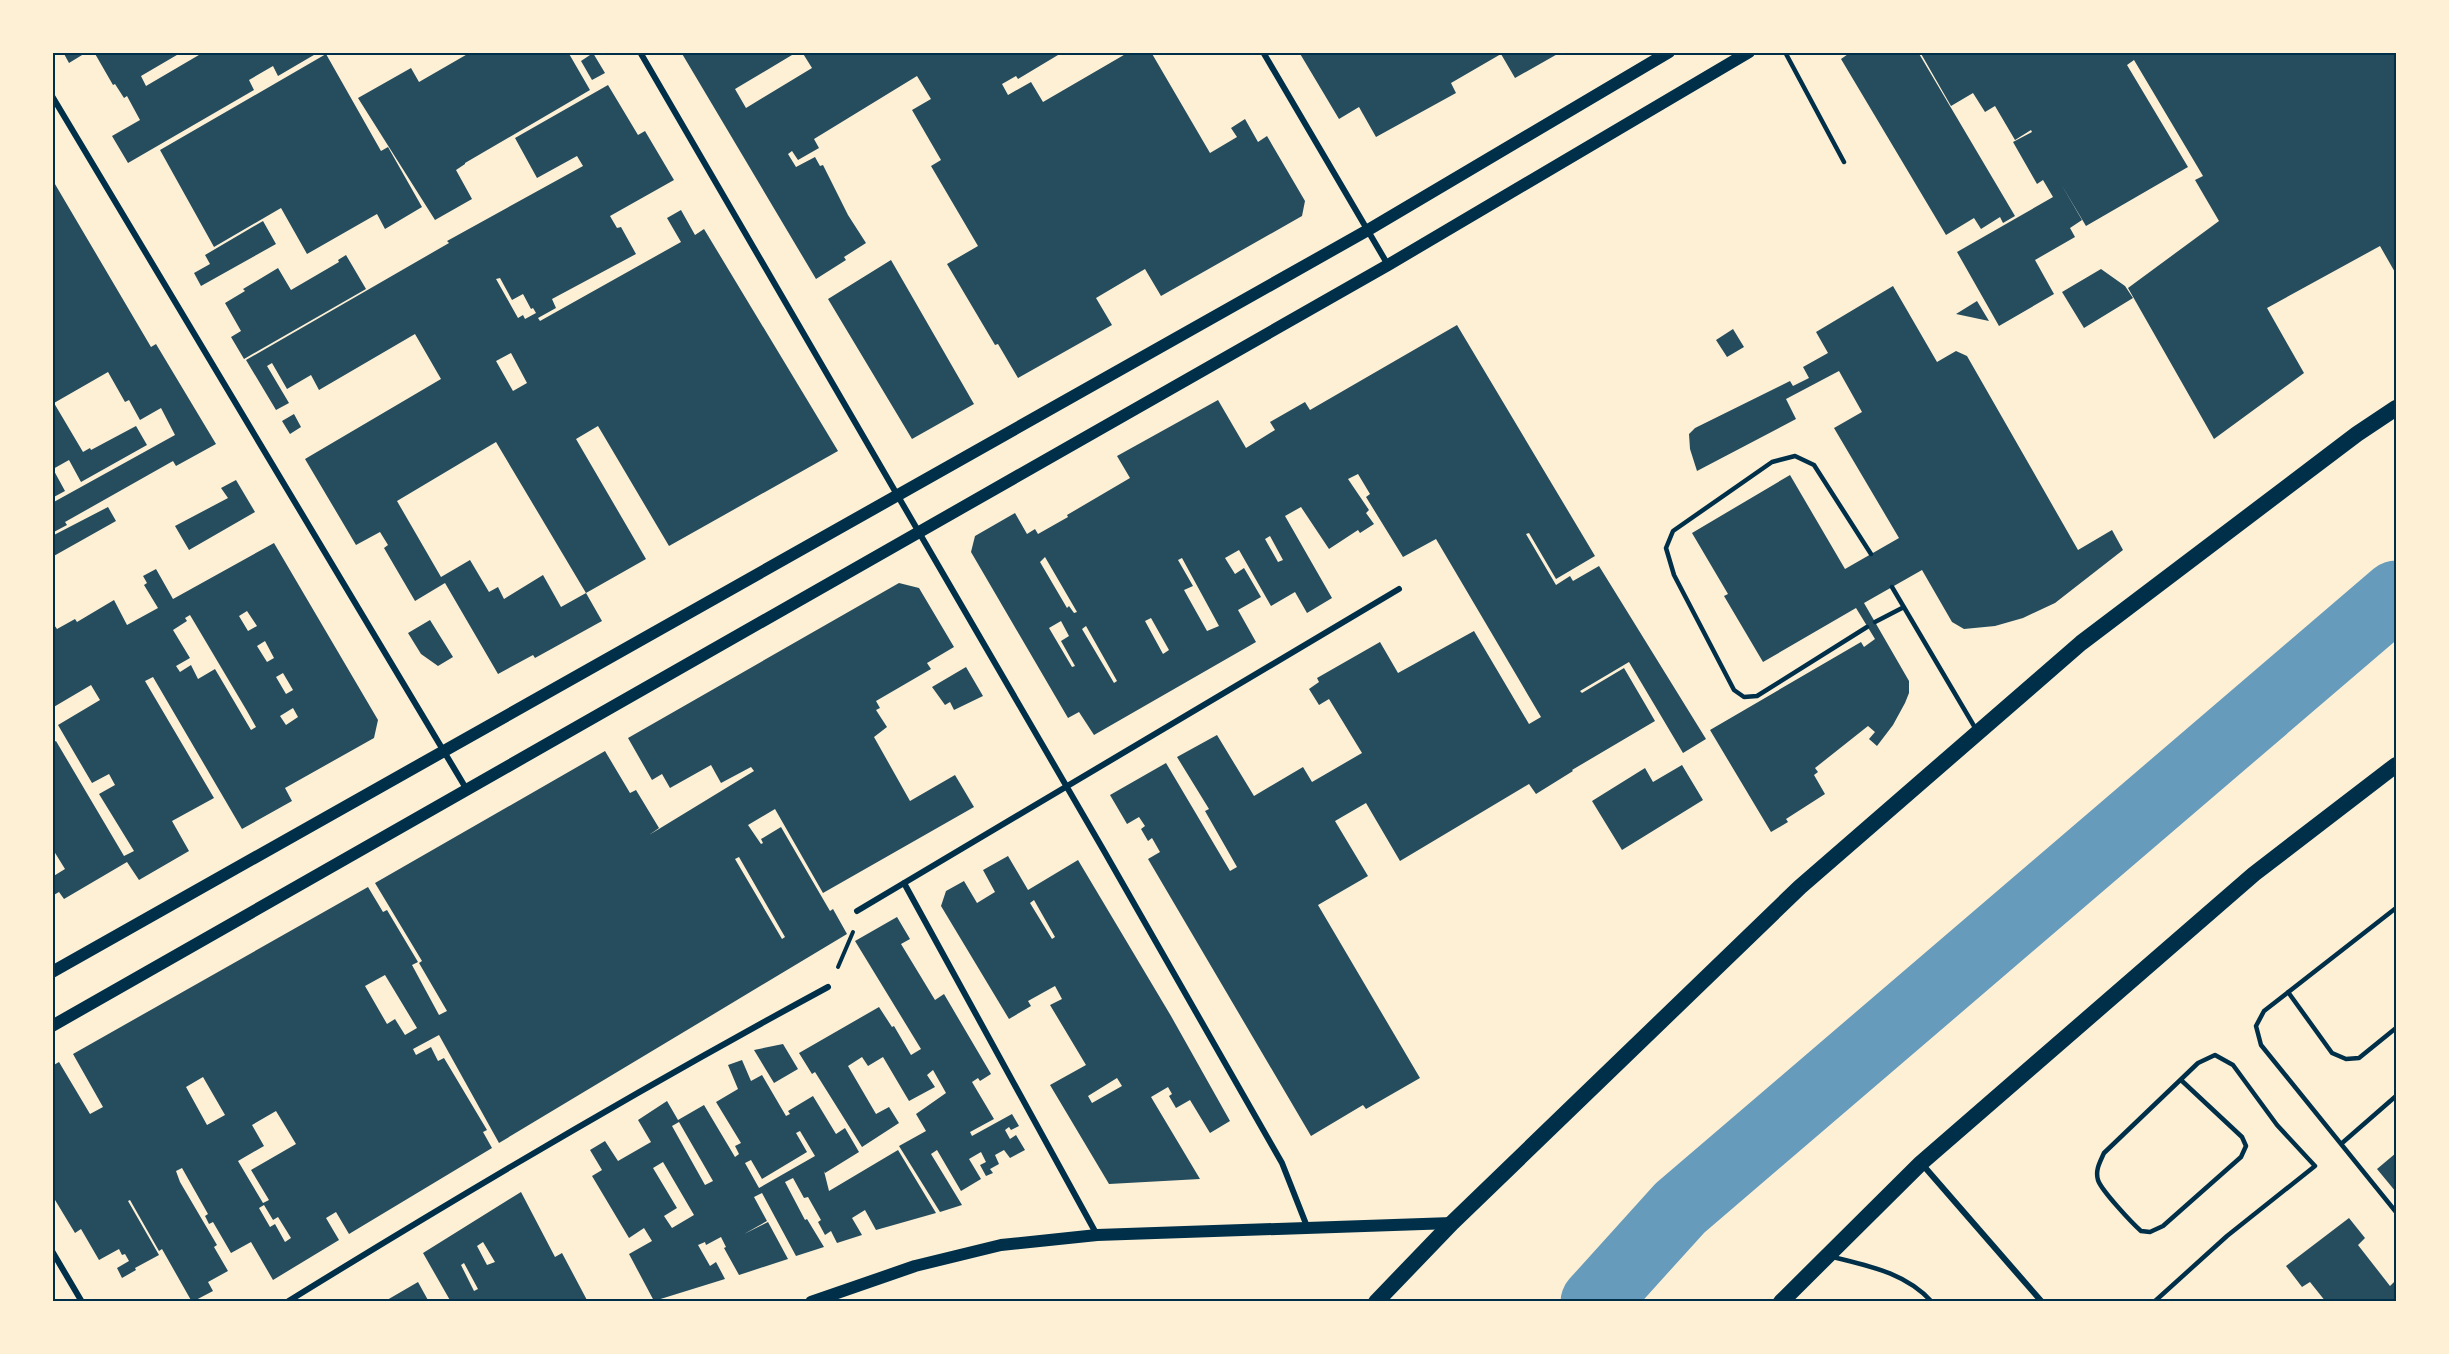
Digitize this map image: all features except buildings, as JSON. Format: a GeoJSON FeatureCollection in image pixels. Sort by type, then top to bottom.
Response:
{"type":"FeatureCollection","features":[{"type":"Feature","properties":{"kind":"highway"},"geometry":{"type":"LineString","coordinates":[[1376,1302],[1452,1223],[1800,887],[2082,643],[2357,434],[2397,408]]}},
{"type":"Feature","properties":{"kind":"highway"},"geometry":{"type":"LineString","coordinates":[[1781,1302],[1921,1164],[2254,874],[2397,765]]}},
{"type":"Feature","properties":{"kind":"main road"},"geometry":{"type":"LineString","coordinates":[[52,972],[1368,230],[1669,52]]}},
{"type":"Feature","properties":{"kind":"main road"},"geometry":{"type":"LineString","coordinates":[[52,1026],[1388,266],[1749,52]]}},
{"type":"Feature","properties":{"kind":"main road"},"geometry":{"type":"LineString","coordinates":[[811,1302],[915,1266],[990,1248],[1097,1235],[1452,1223]]}},
{"type":"Feature","properties":{"kind":"street"},"geometry":{"type":"LineString","coordinates":[[640,52],[900,494],[1282,1163],[1308,1229]]}},
{"type":"Feature","properties":{"kind":"street"},"geometry":{"type":"LineString","coordinates":[[1263,52],[1388,266]]}},
{"type":"Feature","properties":{"kind":"street"},"geometry":{"type":"LineString","coordinates":[[52,96],[441,751],[467,791]]}},
{"type":"Feature","properties":{"kind":"street"},"geometry":{"type":"LineString","coordinates":[[857,911],[1399,589]]}},
{"type":"Feature","properties":{"kind":"street"},"geometry":{"type":"LineString","coordinates":[[904,883],[1097,1235]]}},
{"type":"Feature","properties":{"kind":"street"},"geometry":{"type":"LineString","coordinates":[[287,1302],[465,1192],[714,1049],[828,987]]}},
{"type":"Feature","properties":{"kind":"street"},"geometry":{"type":"LineString","coordinates":[[1921,1164],[2042,1302]]}},
{"type":"Feature","properties":{"kind":"street"},"geometry":{"type":"LineString","coordinates":[[52,1251],[82,1302]]}},
{"type":"Feature","properties":{"kind":"lane"},"geometry":{"type":"LineString","coordinates":[[1785,52],[1844,162]]}},
{"type":"Feature","properties":{"kind":"lane"},"geometry":{"type":"LineString","coordinates":[[1868,627],[1757,696],[1744,697],[1734,690],[1674,575],[1666,548],[1673,531],[1772,462],[1795,456],[1814,465],[1871,554]]}},
{"type":"Feature","properties":{"kind":"lane"},"geometry":{"type":"LineString","coordinates":[[1892,587],[1978,733]]}},
{"type":"Feature","properties":{"kind":"lane"},"geometry":{"type":"LineString","coordinates":[[1875,622],[1904,607]]}},
{"type":"Feature","properties":{"kind":"lane"},"geometry":{"type":"LineString","coordinates":[[2397,908],[2264,1011],[2256,1026],[2261,1045],[2397,1212]]}},
{"type":"Feature","properties":{"kind":"lane"},"geometry":{"type":"LineString","coordinates":[[2288,992],[2332,1053],[2346,1059],[2359,1058],[2397,1028]]}},
{"type":"Feature","properties":{"kind":"lane"},"geometry":{"type":"LineString","coordinates":[[2154,1302],[2228,1236],[2315,1166],[2277,1125],[2233,1065],[2215,1055],[2198,1063],[2104,1153],[2097,1170],[2098,1182],[2141,1231],[2150,1232],[2163,1226],[2241,1156],[2246,1146],[2242,1137],[2181,1080]]}},
{"type":"Feature","properties":{"kind":"lane"},"geometry":{"type":"LineString","coordinates":[[2341,1144],[2397,1096]]}},
{"type":"Feature","properties":{"kind":"lane"},"geometry":{"type":"LineString","coordinates":[[1828,1255],[1882,1270],[1906,1280],[1924,1292],[1932,1302]]}},
{"type":"Feature","properties":{"kind":"path"},"geometry":{"type":"LineString","coordinates":[[828,987],[855,928],[857,911]]}},
{"type":"Feature","properties":{"kind":"waterway"},"geometry":{"type":"LineString","coordinates":[[1595,1302],[1680,1208],[2396,595]]}}]}
